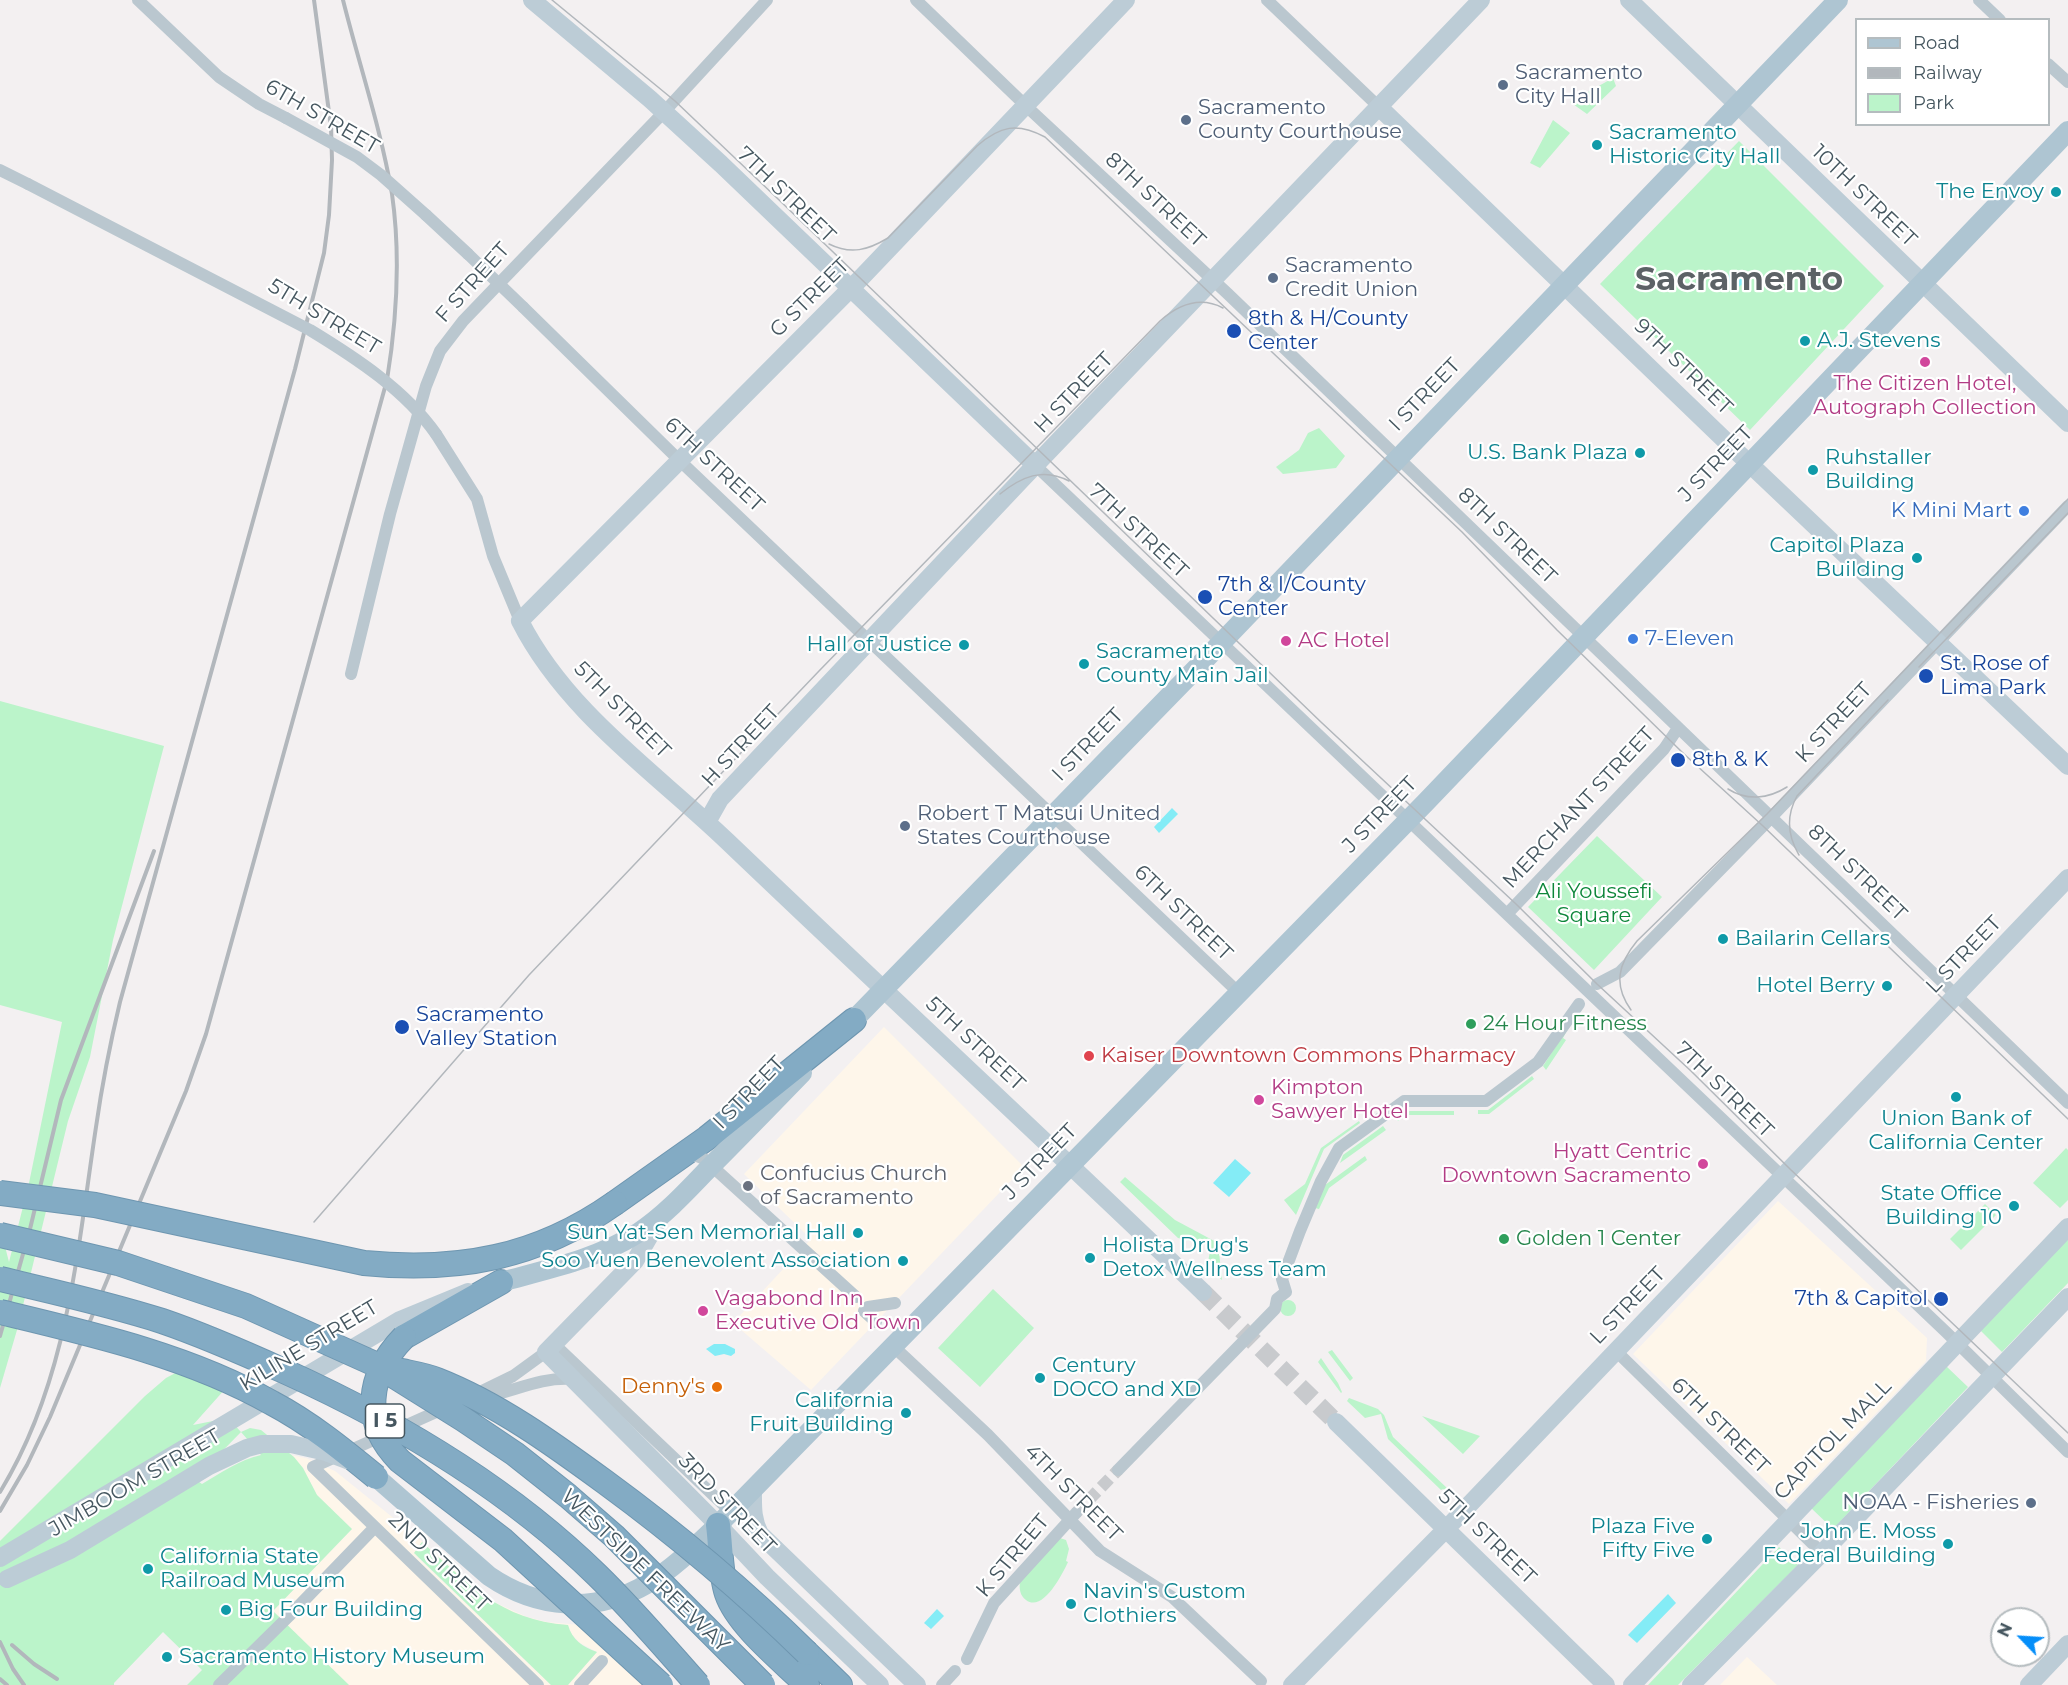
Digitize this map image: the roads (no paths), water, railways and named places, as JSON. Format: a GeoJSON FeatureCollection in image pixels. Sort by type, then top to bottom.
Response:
{"type":"FeatureCollection","features":[{"type":"Feature","properties":{"kind":"highway"},"geometry":{"type":"LineString","coordinates":[[0,1193],[94,1205],[364,1263],[402,1267],[456,1265],[486,1260],[521,1251],[575,1229],[615,1203],[683,1156],[854,1020]]}},
{"type":"Feature","properties":{"kind":"highway","name":"WESTSIDE FREEWAY"},"geometry":{"type":"LineString","coordinates":[[0,1235],[118,1263],[246,1305],[375,1364],[507,1448],[568,1496],[614,1536],[763,1685]]}},
{"type":"Feature","properties":{"kind":"highway","name":"WESTSIDE FREEWAY"},"geometry":{"type":"LineString","coordinates":[[0,1279],[107,1304],[215,1341],[322,1388],[417,1440],[485,1484],[565,1546],[598,1575],[698,1685]]}},
{"type":"Feature","properties":{"kind":"highway"},"geometry":{"type":"LineString","coordinates":[[501,1282],[402,1328],[380,1373],[374,1392],[374,1420],[379,1433],[391,1452],[400,1461],[503,1540],[661,1685]]}},
{"type":"Feature","properties":{"kind":"highway"},"geometry":{"type":"LineString","coordinates":[[0,1312],[96,1335],[147,1351],[243,1388],[273,1403],[315,1429],[376,1477]]}},
{"type":"Feature","properties":{"kind":"highway"},"geometry":{"type":"LineString","coordinates":[[375,1364],[436,1380],[498,1410],[545,1440],[635,1504],[712,1566],[748,1596],[840,1685]]}},
{"type":"Feature","properties":{"kind":"highway"},"geometry":{"type":"LineString","coordinates":[[725,1518],[725,1587],[732,1607],[746,1625],[807,1685]]}},
{"type":"Feature","properties":{"kind":"main road","name":"7TH STREET"},"geometry":{"type":"LineString","coordinates":[[532,0],[664,112],[852,288],[1036,466]]}},
{"type":"Feature","properties":{"kind":"main road","name":"G STREET"},"geometry":{"type":"LineString","coordinates":[[520,621],[852,288],[1126,0]]}},
{"type":"Feature","properties":{"kind":"main road","name":"H STREET"},"geometry":{"type":"LineString","coordinates":[[707,822],[720,800],[869,641],[1481,0]]}},
{"type":"Feature","properties":{"kind":"main road","name":"10TH STREET"},"geometry":{"type":"LineString","coordinates":[[1629,0],[2068,423]]}},
{"type":"Feature","properties":{"kind":"main road","name":"I STREET"},"geometry":{"type":"LineString","coordinates":[[550,1348],[635,1261],[661,1216],[1222,642],[1838,0]]}},
{"type":"Feature","properties":{"kind":"main road","name":"9TH STREET"},"geometry":{"type":"LineString","coordinates":[[1379,107],[2068,766]]}},
{"type":"Feature","properties":{"kind":"main road","name":"J STREET"},"geometry":{"type":"LineString","coordinates":[[725,1518],[1409,820],[2068,131]]}},
{"type":"Feature","properties":{"kind":"main road","name":"5TH STREET"},"geometry":{"type":"LineString","coordinates":[[520,621],[532,646],[547,667],[593,720],[707,822],[1203,1292]]}},
{"type":"Feature","properties":{"kind":"main road","name":"L STREET"},"geometry":{"type":"LineString","coordinates":[[1292,1685],[1447,1528],[2068,878]]}},
{"type":"Feature","properties":{"kind":"main road"},"geometry":{"type":"LineString","coordinates":[[501,1282],[602,1252],[638,1233],[661,1216]]}},
{"type":"Feature","properties":{"kind":"main road","name":"CAPITOL MALL"},"geometry":{"type":"LineString","coordinates":[[1632,1685],[2068,1227]]}},
{"type":"Feature","properties":{"kind":"main road"},"geometry":{"type":"LineString","coordinates":[[1691,1685],[1822,1553],[2068,1297]]}},
{"type":"Feature","properties":{"kind":"main road","name":"KILINE STREET"},"geometry":{"type":"LineString","coordinates":[[0,1558],[402,1328]]}},
{"type":"Feature","properties":{"kind":"main road","name":"3RD STREET"},"geometry":{"type":"LineString","coordinates":[[550,1348],[572,1379],[725,1518],[767,1577],[880,1685]]}},
{"type":"Feature","properties":{"kind":"main road","name":"5TH STREET"},"geometry":{"type":"LineString","coordinates":[[1336,1422],[1606,1685]]}},
{"type":"Feature","properties":{"kind":"main road","name":"JIMBOOM STREET"},"geometry":{"type":"LineString","coordinates":[[2,1581],[70,1550],[209,1466],[247,1448],[274,1443],[306,1446],[353,1462],[376,1477],[489,1576],[516,1592],[552,1603],[591,1604],[626,1594],[646,1585],[687,1554],[725,1518]]}},
{"type":"Feature","properties":{"kind":"main road","name":"3RD STREET"},"geometry":{"type":"LineString","coordinates":[[753,1490],[752,1514],[754,1524],[760,1534],[917,1685]]}},
{"type":"Feature","properties":{"kind":"main road"},"geometry":{"type":"LineString","coordinates":[[2029,1685],[2068,1644]]}},
{"type":"Feature","properties":{"kind":"street","name":"6TH STREET"},"geometry":{"type":"LineString","coordinates":[[138,0],[219,77],[259,104],[357,157],[426,215],[1238,992]]}},
{"type":"Feature","properties":{"kind":"street","name":"F STREET"},"geometry":{"type":"LineString","coordinates":[[351,674],[405,456],[429,377],[440,351],[463,321],[664,112],[767,0]]}},
{"type":"Feature","properties":{"kind":"street","name":"8TH STREET"},"geometry":{"type":"LineString","coordinates":[[916,0],[1213,280],[2068,1103]]}},
{"type":"Feature","properties":{"kind":"street","name":"9TH STREET"},"geometry":{"type":"LineString","coordinates":[[1267,0],[1379,107]]}},
{"type":"Feature","properties":{"kind":"street"},"geometry":{"type":"LineString","coordinates":[[1979,0],[1998,18]]}},
{"type":"Feature","properties":{"kind":"street"},"geometry":{"type":"LineString","coordinates":[[2050,65],[2068,82]]}},
{"type":"Feature","properties":{"kind":"street","name":"5TH STREET"},"geometry":{"type":"LineString","coordinates":[[0,170],[320,335],[366,366],[422,414],[477,498],[493,556],[520,621]]}},
{"type":"Feature","properties":{"kind":"street","name":"7TH STREET"},"geometry":{"type":"LineString","coordinates":[[1036,466],[1958,1343],[2068,1452]]}},
{"type":"Feature","properties":{"kind":"street","name":"K STREET"},"geometry":{"type":"LineString","coordinates":[[1598,984],[1620,972],[2068,506]]}},
{"type":"Feature","properties":{"kind":"street","name":"MERCHANT STREET"},"geometry":{"type":"LineString","coordinates":[[1507,914],[1664,749],[1678,728]]}},
{"type":"Feature","properties":{"kind":"street"},"geometry":{"type":"LineString","coordinates":[[1118,1470],[1275,1309],[1320,1183],[1339,1148],[1404,1101],[1486,1101],[1538,1062],[1579,1004]]}},
{"type":"Feature","properties":{"kind":"street"},"geometry":{"type":"LineString","coordinates":[[683,1156],[697,1156],[711,1166],[856,1297]]}},
{"type":"Feature","properties":{"kind":"street"},"geometry":{"type":"LineString","coordinates":[[876,1322],[864,1311],[868,1306],[895,1302]]}},
{"type":"Feature","properties":{"kind":"street","name":"4TH STREET"},"geometry":{"type":"LineString","coordinates":[[894,1346],[1073,1517],[1100,1551],[1172,1597],[1261,1681]]}},
{"type":"Feature","properties":{"kind":"street","name":"I STREET"},"geometry":{"type":"LineString","coordinates":[[313,1467],[513,1376],[550,1348]]}},
{"type":"Feature","properties":{"kind":"street","name":"3RD STREET"},"geometry":{"type":"LineString","coordinates":[[550,1348],[725,1518]]}},
{"type":"Feature","properties":{"kind":"street","name":"6TH STREET"},"geometry":{"type":"LineString","coordinates":[[1616,1352],[1822,1553]]}},
{"type":"Feature","properties":{"kind":"street","name":"I STREET"},"geometry":{"type":"LineString","coordinates":[[461,1401],[498,1395],[547,1380],[572,1379]]}},
{"type":"Feature","properties":{"kind":"street","name":"2ND STREET"},"geometry":{"type":"LineString","coordinates":[[313,1467],[538,1685]]}},
{"type":"Feature","properties":{"kind":"street","name":"K STREET"},"geometry":{"type":"LineString","coordinates":[[967,1659],[994,1603],[1073,1517]]}},
{"type":"Feature","properties":{"kind":"street"},"geometry":{"type":"LineString","coordinates":[[219,1685],[290,1616],[375,1527]]}},
{"type":"Feature","properties":{"kind":"street"},"geometry":{"type":"LineString","coordinates":[[580,1685],[602,1661]]}},
{"type":"Feature","properties":{"kind":"street"},"geometry":{"type":"LineString","coordinates":[[942,1685],[955,1671]]}},
{"type":"Feature","properties":{"kind":"water"},"geometry":{"type":"Polygon","coordinates":[[[1736,271],[1742,273],[1744,279],[1742,285],[1736,287],[1730,285],[1728,279],[1730,273],[1736,271]]]}},
{"type":"Feature","properties":{"kind":"water"},"geometry":{"type":"Polygon","coordinates":[[[1172,808],[1178,814],[1159,833],[1154,827],[1172,808]]]}},
{"type":"Feature","properties":{"kind":"water"},"geometry":{"type":"Polygon","coordinates":[[[1235,1159],[1251,1173],[1229,1197],[1213,1183],[1235,1159]]]}},
{"type":"Feature","properties":{"kind":"water"},"geometry":{"type":"Polygon","coordinates":[[[714,1344],[725,1344],[735,1349],[735,1353],[731,1356],[724,1354],[715,1356],[706,1349],[714,1344]]]}},
{"type":"Feature","properties":{"kind":"water"},"geometry":{"type":"Polygon","coordinates":[[[1668,1594],[1676,1603],[1637,1643],[1628,1635],[1668,1594]]]}},
{"type":"Feature","properties":{"kind":"water"},"geometry":{"type":"Polygon","coordinates":[[[937,1609],[944,1616],[931,1629],[924,1623],[937,1609]]]}},
{"type":"Feature","properties":{"kind":"tunnel"},"geometry":{"type":"LineString","coordinates":[[1203,1292],[1336,1422]]}},
{"type":"Feature","properties":{"kind":"tunnel"},"geometry":{"type":"LineString","coordinates":[[1076,1513],[1118,1470]]}},
{"type":"Feature","properties":{"kind":"tram line"},"geometry":{"type":"LineString","coordinates":[[552,0],[675,101],[1322,723],[1516,904],[2068,1433]]}},
{"type":"Feature","properties":{"kind":"tram line"},"geometry":{"type":"LineString","coordinates":[[829,244],[859,250],[888,238],[977,146],[1001,130],[1026,129],[1045,137],[1462,532],[1557,630],[1684,754],[1763,826],[2068,1119]]}},
{"type":"Feature","properties":{"kind":"tram line"},"geometry":{"type":"LineString","coordinates":[[314,1222],[529,975],[819,671],[1160,321],[1190,304],[1206,303],[1223,308]]}},
{"type":"Feature","properties":{"kind":"tram line"},"geometry":{"type":"LineString","coordinates":[[1000,494],[1024,479],[1041,474],[1069,481]]}},
{"type":"Feature","properties":{"kind":"tram line"},"geometry":{"type":"LineString","coordinates":[[1631,1010],[1622,992],[1620,975],[1622,966],[1637,941],[1767,814],[2068,499]]}},
{"type":"Feature","properties":{"kind":"tram line"},"geometry":{"type":"LineString","coordinates":[[1919,667],[2068,513]]}},
{"type":"Feature","properties":{"kind":"tram line"},"geometry":{"type":"LineString","coordinates":[[1799,855],[1789,826],[1793,803],[1797,796],[1888,700]]}},
{"type":"Feature","properties":{"kind":"tram line"},"geometry":{"type":"LineString","coordinates":[[1728,789],[1735,793],[1758,797],[1787,787]]}},
{"type":"Feature","properties":{"kind":"railway"},"geometry":{"type":"LineString","coordinates":[[0,1492],[23,1450],[41,1406],[55,1361],[75,1268],[101,1096],[120,1002],[295,369],[324,253],[329,215],[331,127],[314,0]]}},
{"type":"Feature","properties":{"kind":"railway"},"geometry":{"type":"LineString","coordinates":[[0,1511],[27,1465],[50,1417],[186,1091],[206,1034],[387,380],[397,287],[395,218],[382,145],[343,0]]}},
{"type":"Feature","properties":{"kind":"railway"},"geometry":{"type":"LineString","coordinates":[[0,1336],[30,1229],[61,1100],[154,851]]}},
{"type":"Feature","properties":{"kind":"railway"},"geometry":{"type":"LineString","coordinates":[[0,1642],[13,1669],[24,1685]]}},
{"type":"Feature","properties":{"kind":"railway"},"geometry":{"type":"LineString","coordinates":[[12,1645],[34,1664],[57,1679]]}},
{"type":"Feature","properties":{"kind":"railway"},"geometry":{"type":"LineString","coordinates":[[0,1679],[7,1685]]}},
{"type":"Feature","properties":{"kind":"place","name":"Sacramento City Hall"},"geometry":{"type":"Point","coordinates":[1503,85]}},
{"type":"Feature","properties":{"kind":"place","name":"Sacramento County Courthouse"},"geometry":{"type":"Point","coordinates":[1186,120]}},
{"type":"Feature","properties":{"kind":"place","name":"Sacramento Historic City Hall"},"geometry":{"type":"Point","coordinates":[1597,145]}},
{"type":"Feature","properties":{"kind":"place","name":"The Envoy"},"geometry":{"type":"Point","coordinates":[2056,192]}},
{"type":"Feature","properties":{"kind":"place","name":"Sacramento Credit Union"},"geometry":{"type":"Point","coordinates":[1273,278]}},
{"type":"Feature","properties":{"kind":"place","name":"8th & H/County Center"},"geometry":{"type":"Point","coordinates":[1234,331]}},
{"type":"Feature","properties":{"kind":"place","name":"A.J. Stevens"},"geometry":{"type":"Point","coordinates":[1805,341]}},
{"type":"Feature","properties":{"kind":"place","name":"The Citizen Hotel, Autograph Collection"},"geometry":{"type":"Point","coordinates":[1925,362]}},
{"type":"Feature","properties":{"kind":"place","name":"U.S. Bank Plaza"},"geometry":{"type":"Point","coordinates":[1640,453]}},
{"type":"Feature","properties":{"kind":"place","name":"Ruhstaller Building"},"geometry":{"type":"Point","coordinates":[1813,470]}},
{"type":"Feature","properties":{"kind":"place","name":"K Mini Mart"},"geometry":{"type":"Point","coordinates":[2024,511]}},
{"type":"Feature","properties":{"kind":"place","name":"Capitol Plaza Building"},"geometry":{"type":"Point","coordinates":[1917,558]}},
{"type":"Feature","properties":{"kind":"place","name":"7th & I/County Center"},"geometry":{"type":"Point","coordinates":[1205,597]}},
{"type":"Feature","properties":{"kind":"place","name":"7-Eleven"},"geometry":{"type":"Point","coordinates":[1633,639]}},
{"type":"Feature","properties":{"kind":"place","name":"AC Hotel"},"geometry":{"type":"Point","coordinates":[1286,641]}},
{"type":"Feature","properties":{"kind":"place","name":"Hall of Justice"},"geometry":{"type":"Point","coordinates":[964,645]}},
{"type":"Feature","properties":{"kind":"place","name":"Sacramento County Main Jail"},"geometry":{"type":"Point","coordinates":[1084,664]}},
{"type":"Feature","properties":{"kind":"place","name":"St. Rose of Lima Park"},"geometry":{"type":"Point","coordinates":[1926,676]}},
{"type":"Feature","properties":{"kind":"place","name":"8th & K"},"geometry":{"type":"Point","coordinates":[1678,760]}},
{"type":"Feature","properties":{"kind":"place","name":"Robert T Matsui United States Courthouse"},"geometry":{"type":"Point","coordinates":[905,826]}},
{"type":"Feature","properties":{"kind":"place","name":"Bailarin Cellars"},"geometry":{"type":"Point","coordinates":[1723,939]}},
{"type":"Feature","properties":{"kind":"place","name":"Hotel Berry"},"geometry":{"type":"Point","coordinates":[1887,986]}},
{"type":"Feature","properties":{"kind":"place","name":"24 Hour Fitness"},"geometry":{"type":"Point","coordinates":[1471,1024]}},
{"type":"Feature","properties":{"kind":"place","name":"Sacramento Valley Station"},"geometry":{"type":"Point","coordinates":[402,1027]}},
{"type":"Feature","properties":{"kind":"place","name":"Kaiser Downtown Commons Pharmacy"},"geometry":{"type":"Point","coordinates":[1089,1056]}},
{"type":"Feature","properties":{"kind":"place","name":"Union Bank of California Center"},"geometry":{"type":"Point","coordinates":[1956,1097]}},
{"type":"Feature","properties":{"kind":"place","name":"Kimpton Sawyer Hotel"},"geometry":{"type":"Point","coordinates":[1259,1100]}},
{"type":"Feature","properties":{"kind":"place","name":"Hyatt Centric Downtown Sacramento"},"geometry":{"type":"Point","coordinates":[1703,1164]}},
{"type":"Feature","properties":{"kind":"place","name":"Confucius Church of Sacramento"},"geometry":{"type":"Point","coordinates":[748,1186]}},
{"type":"Feature","properties":{"kind":"place","name":"State Office Building 10"},"geometry":{"type":"Point","coordinates":[2014,1206]}},
{"type":"Feature","properties":{"kind":"place","name":"Sun Yat-Sen Memorial Hall"},"geometry":{"type":"Point","coordinates":[858,1233]}},
{"type":"Feature","properties":{"kind":"place","name":"Golden 1 Center"},"geometry":{"type":"Point","coordinates":[1504,1239]}},
{"type":"Feature","properties":{"kind":"place","name":"Holista Drug's Detox Wellness Team"},"geometry":{"type":"Point","coordinates":[1090,1258]}},
{"type":"Feature","properties":{"kind":"place","name":"Soo Yuen Benevolent Association"},"geometry":{"type":"Point","coordinates":[903,1261]}},
{"type":"Feature","properties":{"kind":"place","name":"7th & Capitol"},"geometry":{"type":"Point","coordinates":[1941,1299]}},
{"type":"Feature","properties":{"kind":"place","name":"Vagabond Inn Executive Old Town"},"geometry":{"type":"Point","coordinates":[703,1311]}},
{"type":"Feature","properties":{"kind":"place","name":"Century DOCO and XD"},"geometry":{"type":"Point","coordinates":[1040,1378]}},
{"type":"Feature","properties":{"kind":"place","name":"Denny's"},"geometry":{"type":"Point","coordinates":[717,1387]}},
{"type":"Feature","properties":{"kind":"place","name":"California Fruit Building"},"geometry":{"type":"Point","coordinates":[906,1413]}},
{"type":"Feature","properties":{"kind":"place","name":"NOAA - Fisheries"},"geometry":{"type":"Point","coordinates":[2031,1503]}},
{"type":"Feature","properties":{"kind":"place","name":"Plaza Five Fifty Five"},"geometry":{"type":"Point","coordinates":[1707,1539]}},
{"type":"Feature","properties":{"kind":"place","name":"John E. Moss Federal Building"},"geometry":{"type":"Point","coordinates":[1948,1544]}},
{"type":"Feature","properties":{"kind":"place","name":"California State Railroad Museum"},"geometry":{"type":"Point","coordinates":[148,1569]}},
{"type":"Feature","properties":{"kind":"place","name":"Navin's Custom Clothiers"},"geometry":{"type":"Point","coordinates":[1071,1604]}},
{"type":"Feature","properties":{"kind":"place","name":"Big Four Building"},"geometry":{"type":"Point","coordinates":[226,1610]}},
{"type":"Feature","properties":{"kind":"place","name":"Sacramento History Museum"},"geometry":{"type":"Point","coordinates":[167,1657]}},
{"type":"Feature","properties":{"kind":"district","name":"Sacramento"},"geometry":{"type":"Point","coordinates":[1739,280]}},
{"type":"Feature","properties":{"kind":"park label","name":"Ali Youssefi Square"},"geometry":{"type":"Point","coordinates":[1594,904]}}]}
